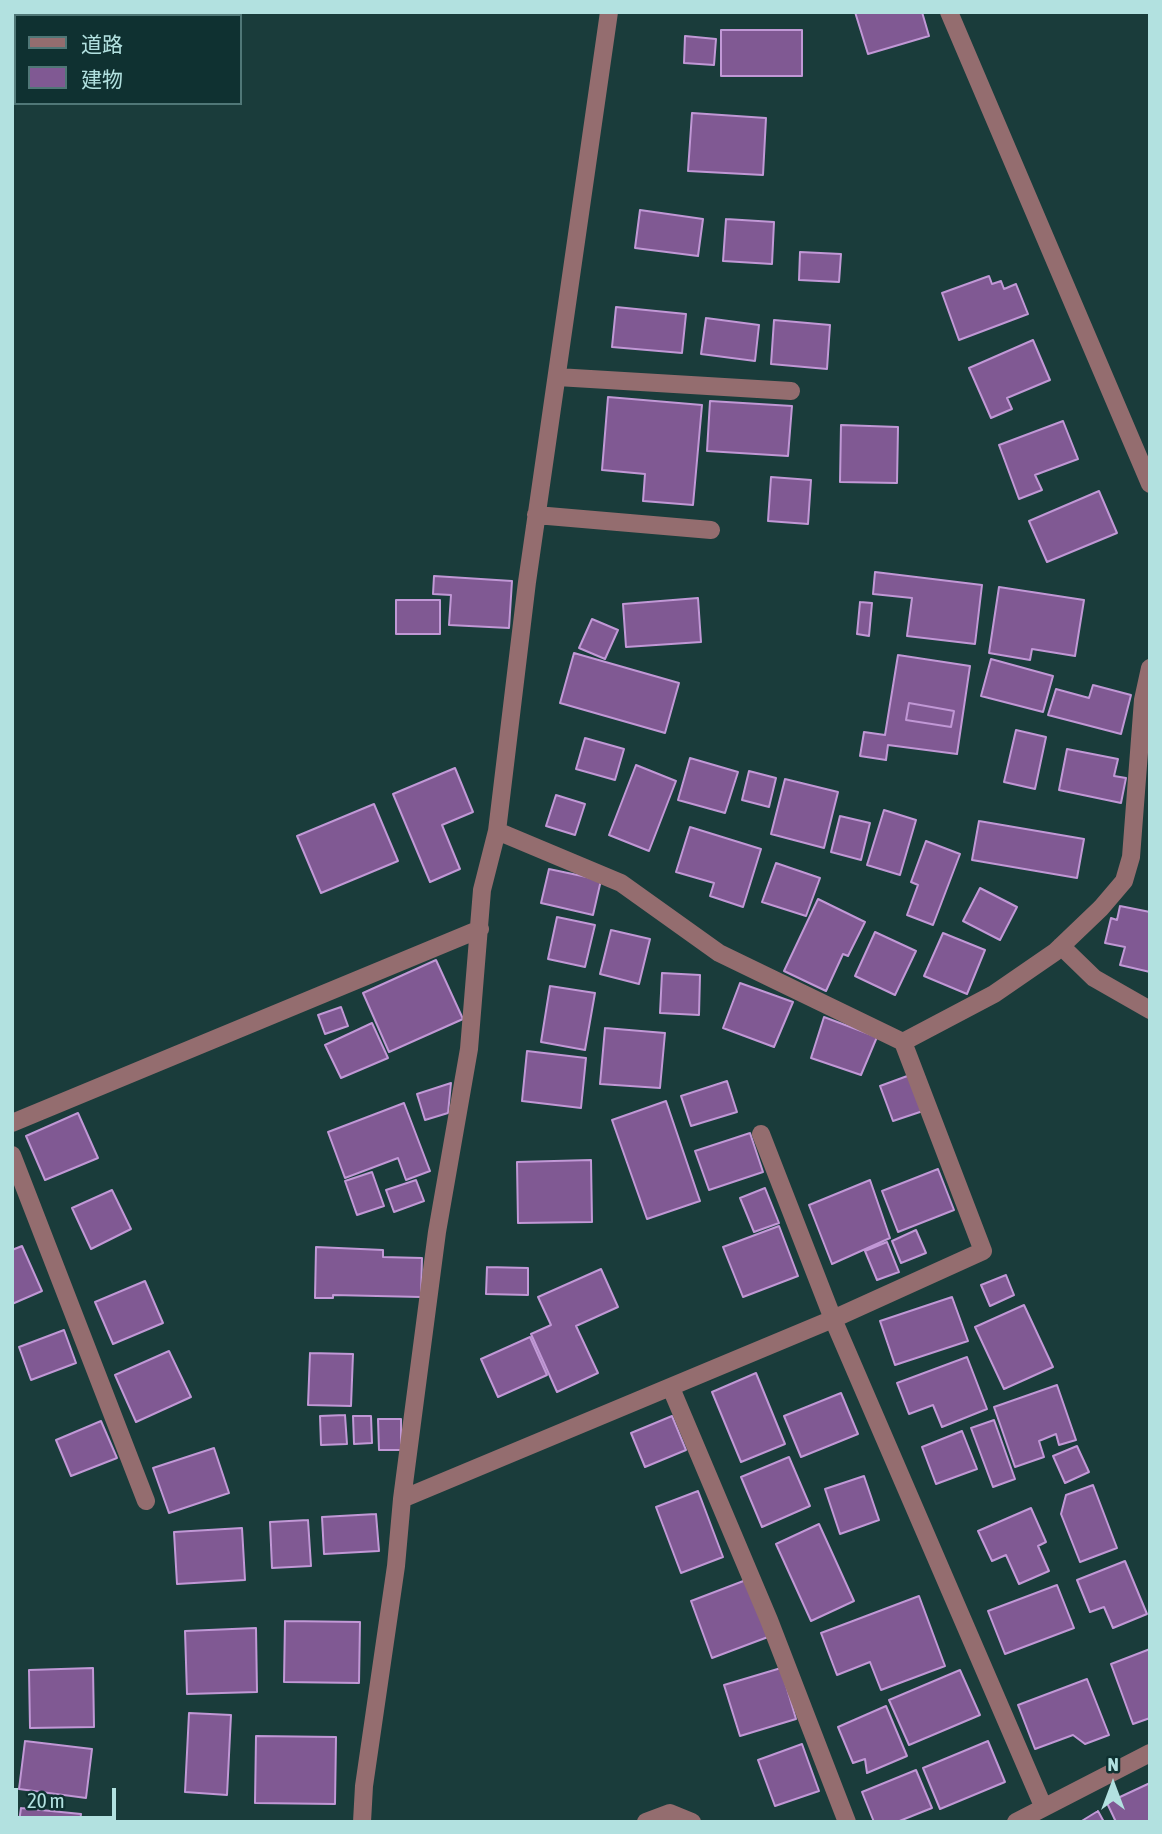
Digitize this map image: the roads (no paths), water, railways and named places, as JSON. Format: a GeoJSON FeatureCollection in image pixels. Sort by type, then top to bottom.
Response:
{"type":"FeatureCollection","features":[{"type":"Feature","properties":{"kind":"street"},"geometry":{"type":"LineString","coordinates":[[362,1822],[364,1786],[396,1566],[402,1499],[437,1232],[469,1048],[482,890],[497,831],[536,515],[609,12]]}},
{"type":"Feature","properties":{"kind":"street"},"geometry":{"type":"LineString","coordinates":[[949,12],[1150,484]]}},
{"type":"Feature","properties":{"kind":"street"},"geometry":{"type":"LineString","coordinates":[[556,377],[791,391]]}},
{"type":"Feature","properties":{"kind":"street"},"geometry":{"type":"LineString","coordinates":[[1132,438],[1150,444]]}},
{"type":"Feature","properties":{"kind":"street"},"geometry":{"type":"LineString","coordinates":[[536,515],[711,530]]}},
{"type":"Feature","properties":{"kind":"street"},"geometry":{"type":"LineString","coordinates":[[903,1042],[994,994],[1061,946],[1115,894],[1129,869],[1134,836],[1135,778],[1143,700],[1150,668]]}},
{"type":"Feature","properties":{"kind":"street"},"geometry":{"type":"LineString","coordinates":[[402,1499],[833,1319],[983,1251],[903,1042],[719,953],[621,883],[497,831]]}},
{"type":"Feature","properties":{"kind":"street"},"geometry":{"type":"LineString","coordinates":[[12,1123],[480,929]]}},
{"type":"Feature","properties":{"kind":"street"},"geometry":{"type":"LineString","coordinates":[[1061,946],[1094,978],[1150,1010]]}},
{"type":"Feature","properties":{"kind":"street"},"geometry":{"type":"LineString","coordinates":[[761,1134],[833,1319],[1043,1806]]}},
{"type":"Feature","properties":{"kind":"street"},"geometry":{"type":"LineString","coordinates":[[12,1155],[146,1501]]}},
{"type":"Feature","properties":{"kind":"street"},"geometry":{"type":"LineString","coordinates":[[671,1388],[769,1620],[847,1822]]}},
{"type":"Feature","properties":{"kind":"street"},"geometry":{"type":"LineString","coordinates":[[1016,1822],[1150,1753]]}},
{"type":"Feature","properties":{"kind":"street"},"geometry":{"type":"LineString","coordinates":[[646,1822],[670,1813],[692,1822]]}}]}
